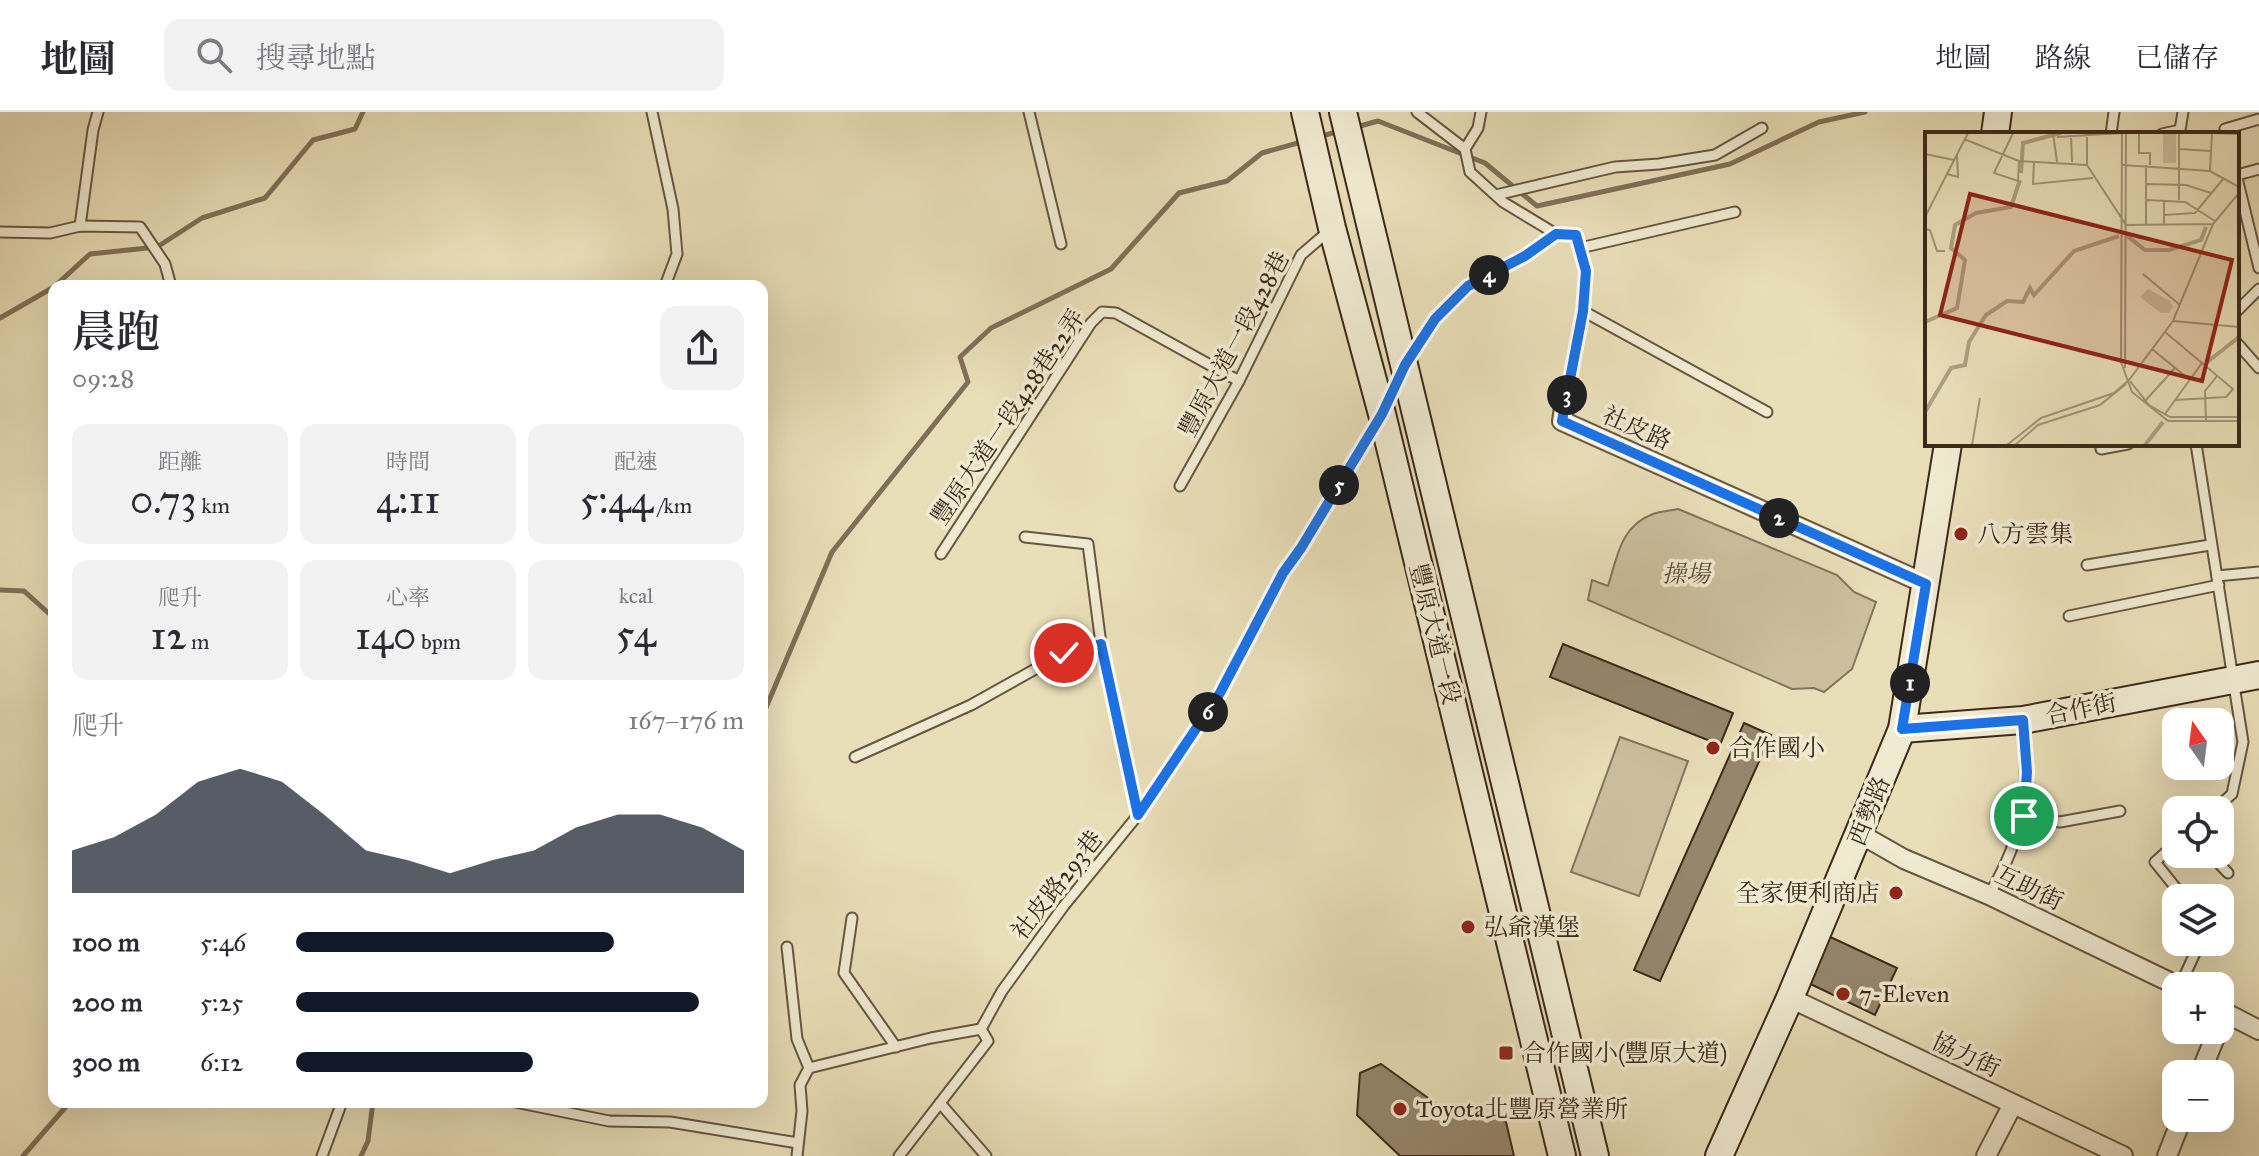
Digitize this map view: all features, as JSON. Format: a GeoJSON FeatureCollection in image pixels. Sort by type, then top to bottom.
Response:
{"type":"FeatureCollection","features":[{"type":"Feature","properties":{"kind":"street","name":"豐原大道一段"},"geometry":{"type":"LineString","coordinates":[[1305,112],[1332,228],[1382,414],[1562,1156]]}},
{"type":"Feature","properties":{"kind":"street","name":"豐原大道一段"},"geometry":{"type":"LineString","coordinates":[[1343,112],[1595,1156]]}},
{"type":"Feature","properties":{"kind":"street"},"geometry":{"type":"LineString","coordinates":[[1995,132],[1998,112]]}},
{"type":"Feature","properties":{"kind":"street","name":"社皮路"},"geometry":{"type":"LineString","coordinates":[[1564,408],[1562,421],[1926,584]]}},
{"type":"Feature","properties":{"kind":"street","name":"西勢路"},"geometry":{"type":"LineString","coordinates":[[1719,1156],[1790,998],[1902,729],[1948,446]]}},
{"type":"Feature","properties":{"kind":"street","name":"合作街"},"geometry":{"type":"LineString","coordinates":[[1902,729],[2023,720],[2247,677]]}},
{"type":"Feature","properties":{"kind":"street","name":"互助街"},"geometry":{"type":"LineString","coordinates":[[1860,834],[1904,859],[1989,895],[2162,978]]}},
{"type":"Feature","properties":{"kind":"street","name":"協力街"},"geometry":{"type":"LineString","coordinates":[[1790,998],[2123,1156]]}},
{"type":"Feature","properties":{"kind":"street"},"geometry":{"type":"LineString","coordinates":[[2234,1023],[2259,1030]]}},
{"type":"Feature","properties":{"kind":"street"},"geometry":{"type":"LineString","coordinates":[[1986,1156],[2013,1104]]}},
{"type":"Feature","properties":{"kind":"street"},"geometry":{"type":"LineString","coordinates":[[2167,1156],[2176,1132]]}},
{"type":"Feature","properties":{"kind":"lane"},"geometry":{"type":"LineString","coordinates":[[80,226],[98,112]]}},
{"type":"Feature","properties":{"kind":"lane"},"geometry":{"type":"LineString","coordinates":[[652,112],[673,209],[677,254],[667,280]]}},
{"type":"Feature","properties":{"kind":"lane"},"geometry":{"type":"LineString","coordinates":[[1029,112],[1061,244]]}},
{"type":"Feature","properties":{"kind":"lane"},"geometry":{"type":"LineString","coordinates":[[1417,112],[1465,149],[1470,172],[1496,195],[1556,234],[1576,235],[1580,248],[1735,212]]}},
{"type":"Feature","properties":{"kind":"lane"},"geometry":{"type":"LineString","coordinates":[[1465,149],[1478,128],[1481,112]]}},
{"type":"Feature","properties":{"kind":"lane"},"geometry":{"type":"LineString","coordinates":[[2111,132],[2114,112]]}},
{"type":"Feature","properties":{"kind":"lane"},"geometry":{"type":"LineString","coordinates":[[2171,132],[2180,130],[2183,112]]}},
{"type":"Feature","properties":{"kind":"lane"},"geometry":{"type":"LineString","coordinates":[[2226,132],[2225,129],[2259,119]]}},
{"type":"Feature","properties":{"kind":"lane"},"geometry":{"type":"LineString","coordinates":[[1496,195],[1615,167],[1715,155],[1762,128]]}},
{"type":"Feature","properties":{"kind":"lane"},"geometry":{"type":"LineString","coordinates":[[2239,175],[2259,169]]}},
{"type":"Feature","properties":{"kind":"lane"},"geometry":{"type":"LineString","coordinates":[[2239,184],[2259,268]]}},
{"type":"Feature","properties":{"kind":"lane"},"geometry":{"type":"LineString","coordinates":[[0,232],[50,233],[80,226],[140,227],[165,264],[169,280]]}},
{"type":"Feature","properties":{"kind":"lane","name":"豐原大道一段428巷"},"geometry":{"type":"LineString","coordinates":[[1180,486],[1239,381],[1301,255],[1332,228]]}},
{"type":"Feature","properties":{"kind":"lane","name":"社皮路293巷"},"geometry":{"type":"LineString","coordinates":[[899,1156],[988,1041],[981,1029],[1002,991],[1063,907],[1138,815],[1220,693],[1283,573],[1382,414],[1405,365],[1435,319],[1468,286],[1525,256],[1556,234]]}},
{"type":"Feature","properties":{"kind":"lane","name":"社皮路"},"geometry":{"type":"LineString","coordinates":[[1564,408],[1583,311],[1586,271],[1580,248]]}},
{"type":"Feature","properties":{"kind":"lane"},"geometry":{"type":"LineString","coordinates":[[2239,309],[2259,289]]}},
{"type":"Feature","properties":{"kind":"lane"},"geometry":{"type":"LineString","coordinates":[[1583,311],[1767,412]]}},
{"type":"Feature","properties":{"kind":"lane","name":"豐原大道一段428巷22弄"},"geometry":{"type":"LineString","coordinates":[[941,554],[1091,323],[1102,312],[1116,313],[1239,381]]}},
{"type":"Feature","properties":{"kind":"lane"},"geometry":{"type":"LineString","coordinates":[[2239,345],[2259,368]]}},
{"type":"Feature","properties":{"kind":"lane"},"geometry":{"type":"LineString","coordinates":[[2101,449],[2117,446]]}},
{"type":"Feature","properties":{"kind":"lane"},"geometry":{"type":"LineString","coordinates":[[2196,446],[2210,545],[2247,677],[2243,742],[2230,796]]}},
{"type":"Feature","properties":{"kind":"lane"},"geometry":{"type":"LineString","coordinates":[[1025,537],[1088,544],[1101,644],[1138,815]]}},
{"type":"Feature","properties":{"kind":"lane"},"geometry":{"type":"LineString","coordinates":[[2087,565],[2210,545]]}},
{"type":"Feature","properties":{"kind":"lane"},"geometry":{"type":"LineString","coordinates":[[2069,616],[2259,572]]}},
{"type":"Feature","properties":{"kind":"lane"},"geometry":{"type":"LineString","coordinates":[[855,757],[971,705],[1064,653],[1101,644]]}},
{"type":"Feature","properties":{"kind":"lane"},"geometry":{"type":"LineString","coordinates":[[1989,895],[2002,873],[2024,816],[2027,772],[2023,720]]}},
{"type":"Feature","properties":{"kind":"lane"},"geometry":{"type":"LineString","coordinates":[[2024,816],[2060,822],[2120,811]]}},
{"type":"Feature","properties":{"kind":"lane"},"geometry":{"type":"LineString","coordinates":[[2162,856],[2155,862],[2173,884]]}},
{"type":"Feature","properties":{"kind":"lane"},"geometry":{"type":"LineString","coordinates":[[2223,868],[2228,873]]}},
{"type":"Feature","properties":{"kind":"lane"},"geometry":{"type":"LineString","coordinates":[[852,918],[844,973],[896,1047]]}},
{"type":"Feature","properties":{"kind":"lane"},"geometry":{"type":"LineString","coordinates":[[787,947],[797,1039],[809,1068]]}},
{"type":"Feature","properties":{"kind":"lane"},"geometry":{"type":"LineString","coordinates":[[797,1156],[802,1111],[800,1085],[809,1068],[981,1029]]}},
{"type":"Feature","properties":{"kind":"lane"},"geometry":{"type":"LineString","coordinates":[[940,1103],[986,1156]]}},
{"type":"Feature","properties":{"kind":"lane"},"geometry":{"type":"LineString","coordinates":[[322,1156],[340,1108]]}},
{"type":"Feature","properties":{"kind":"lane"},"geometry":{"type":"LineString","coordinates":[[545,1108],[609,1121],[670,1122],[798,1143]]}},
{"type":"Feature","properties":{"kind":"green space","name":"操場"},"geometry":{"type":"Polygon","coordinates":[[[1678,509],[1837,575],[1854,592],[1876,602],[1852,669],[1824,692],[1814,688],[1792,689],[1588,600],[1592,580],[1608,586],[1617,554],[1633,526],[1653,514],[1678,509]]]}},
{"type":"Feature","properties":{"kind":"green space"},"geometry":{"type":"Polygon","coordinates":[[[1620,737],[1688,761],[1639,896],[1571,872],[1620,737]]]}},
{"type":"Feature","properties":{"kind":"building"},"geometry":{"type":"Polygon","coordinates":[[[1563,644],[1733,713],[1720,745],[1550,677],[1563,644]]]}},
{"type":"Feature","properties":{"kind":"building"},"geometry":{"type":"Polygon","coordinates":[[[1744,723],[1771,735],[1660,981],[1634,970],[1744,723]]]}},
{"type":"Feature","properties":{"kind":"building"},"geometry":{"type":"Polygon","coordinates":[[[1826,935],[1897,968],[1875,1015],[1804,981],[1826,935]]]}},
{"type":"Feature","properties":{"kind":"building","name":"Toyota北豐原營業所"},"geometry":{"type":"Polygon","coordinates":[[[1381,1064],[1449,1113],[1459,1104],[1506,1122],[1514,1156],[1400,1156],[1357,1115],[1360,1073],[1381,1064]]]}},
{"type":"Feature","properties":{"kind":"waterway"},"geometry":{"type":"LineString","coordinates":[[62,280],[90,254],[157,247],[202,218],[265,198],[313,140],[355,129],[363,112]]}},
{"type":"Feature","properties":{"kind":"waterway"},"geometry":{"type":"LineString","coordinates":[[1353,128],[1378,121],[1485,163],[1537,206],[1730,164],[1819,122],[1865,112]]}},
{"type":"Feature","properties":{"kind":"waterway"},"geometry":{"type":"LineString","coordinates":[[1318,137],[1340,131]]}},
{"type":"Feature","properties":{"kind":"waterway"},"geometry":{"type":"LineString","coordinates":[[768,703],[832,552],[968,382],[960,357],[991,328],[1111,269],[1179,193],[1227,181],[1262,153],[1305,141]]}},
{"type":"Feature","properties":{"kind":"waterway"},"geometry":{"type":"LineString","coordinates":[[0,318],[48,290]]}},
{"type":"Feature","properties":{"kind":"waterway"},"geometry":{"type":"LineString","coordinates":[[0,590],[24,591],[48,613]]}},
{"type":"Feature","properties":{"kind":"waterway"},"geometry":{"type":"LineString","coordinates":[[23,1156],[65,1108]]}},
{"type":"Feature","properties":{"kind":"waterway"},"geometry":{"type":"LineString","coordinates":[[361,1156],[368,1141],[372,1108]]}},
{"type":"Feature","properties":{"kind":"place","name":"八方雲集"},"geometry":{"type":"Point","coordinates":[1961,534]}},
{"type":"Feature","properties":{"kind":"place","name":"合作國小"},"geometry":{"type":"Point","coordinates":[1713,748]}},
{"type":"Feature","properties":{"kind":"place","name":"全家便利商店"},"geometry":{"type":"Point","coordinates":[1896,893]}},
{"type":"Feature","properties":{"kind":"place","name":"弘爺漢堡"},"geometry":{"type":"Point","coordinates":[1468,927]}},
{"type":"Feature","properties":{"kind":"place","name":"7-Eleven"},"geometry":{"type":"Point","coordinates":[1843,994]}},
{"type":"Feature","properties":{"kind":"place","name":"合作國小(豐原大道)"},"geometry":{"type":"Point","coordinates":[1506,1053]}},
{"type":"Feature","properties":{"kind":"place","name":"Toyota北豐原營業所"},"geometry":{"type":"Point","coordinates":[1400,1109]}},
{"type":"Feature","properties":{"kind":"route"},"geometry":{"type":"LineString","coordinates":[[1064,653],[1101,644],[1138,815],[1220,693],[1283,573],[1382,414],[1405,365],[1435,319],[1468,286],[1525,256],[1556,234],[1576,235],[1586,271],[1583,311],[1562,421],[1926,584],[1902,729],[2023,720],[2027,772],[2024,816]]}}]}
